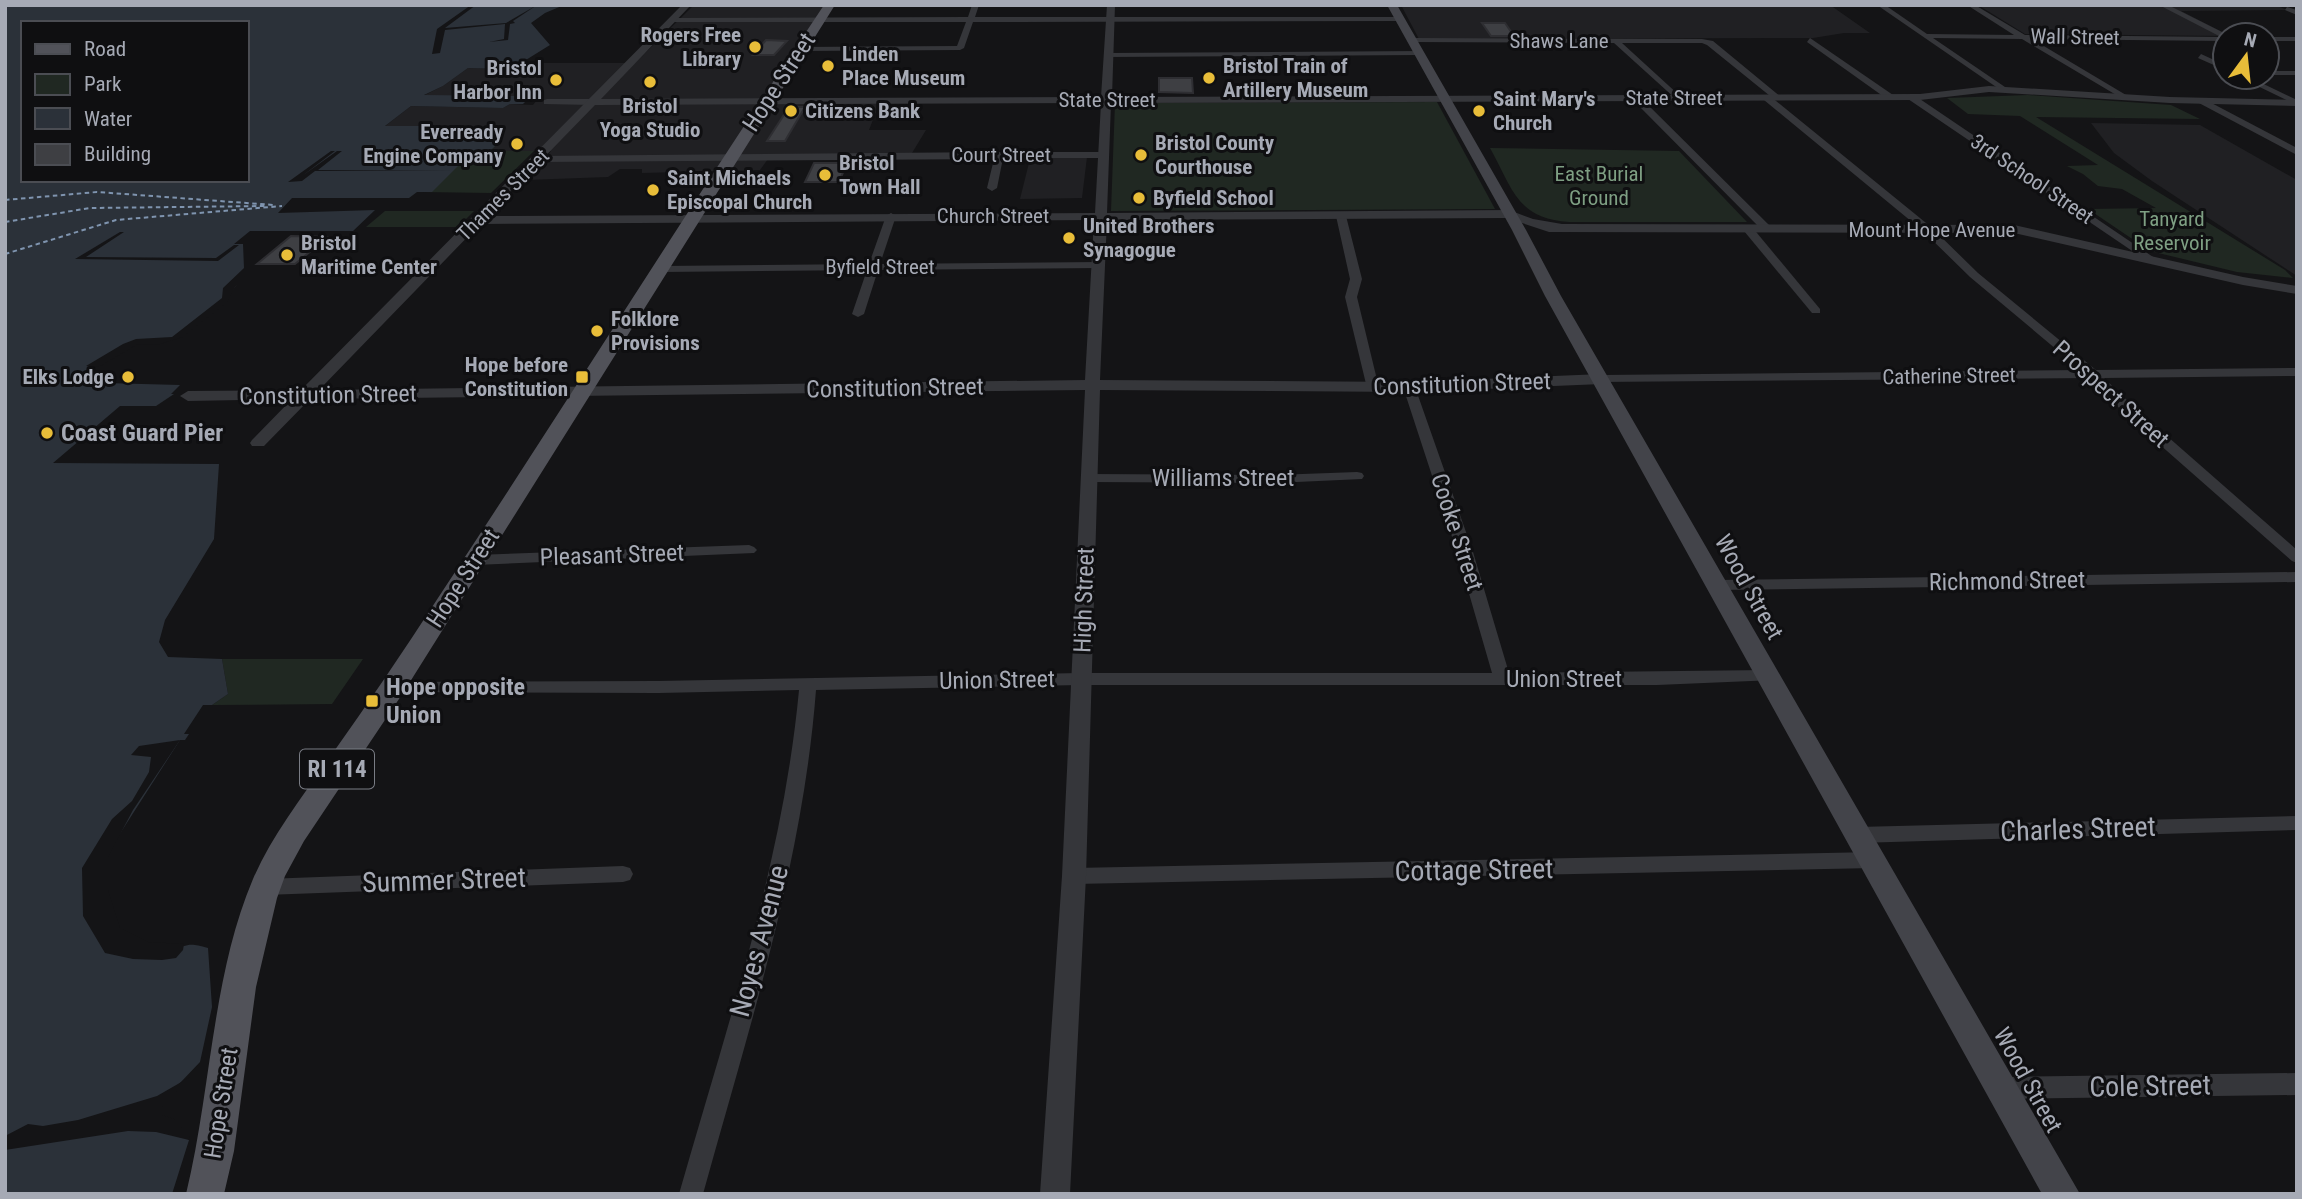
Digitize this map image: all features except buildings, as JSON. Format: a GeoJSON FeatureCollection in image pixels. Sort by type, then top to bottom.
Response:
{"type":"FeatureCollection","features":[{"type":"Feature","properties":{"kind":"main road","name":"Hope Street"},"geometry":{"type":"LineString","coordinates":[[205,1194],[215,1151],[239,987],[265,887],[293,833],[394,685],[830,5]]}},
{"type":"Feature","properties":{"kind":"main road","name":"Wood Street"},"geometry":{"type":"LineString","coordinates":[[1396,12],[1553,296],[2062,1194]]}},
{"type":"Feature","properties":{"kind":"street","name":"Thames Street"},"geometry":{"type":"LineString","coordinates":[[258,443],[687,5]]}},
{"type":"Feature","properties":{"kind":"street"},"geometry":{"type":"LineString","coordinates":[[801,49],[960,48],[976,5]]}},
{"type":"Feature","properties":{"kind":"street"},"geometry":{"type":"LineString","coordinates":[[1880,5],[2002,89]]}},
{"type":"Feature","properties":{"kind":"street"},"geometry":{"type":"LineString","coordinates":[[1970,5],[2123,97]]}},
{"type":"Feature","properties":{"kind":"street"},"geometry":{"type":"LineString","coordinates":[[2162,5],[2211,30]]}},
{"type":"Feature","properties":{"kind":"street"},"geometry":{"type":"LineString","coordinates":[[2287,9],[2297,13]]}},
{"type":"Feature","properties":{"kind":"street"},"geometry":{"type":"LineString","coordinates":[[673,20],[969,20],[1110,13],[1285,16],[1396,12]]}},
{"type":"Feature","properties":{"kind":"street","name":"High Street"},"geometry":{"type":"LineString","coordinates":[[1055,1194],[1074,876],[1088,478],[1110,13]]}},
{"type":"Feature","properties":{"kind":"street","name":"Wall Street"},"geometry":{"type":"LineString","coordinates":[[1925,36],[2211,37]]}},
{"type":"Feature","properties":{"kind":"street"},"geometry":{"type":"LineString","coordinates":[[1810,40],[1891,97]]}},
{"type":"Feature","properties":{"kind":"street"},"geometry":{"type":"LineString","coordinates":[[1616,41],[1677,98]]}},
{"type":"Feature","properties":{"kind":"street","name":"Shaws Lane"},"geometry":{"type":"LineString","coordinates":[[1108,55],[1616,41],[1706,42]]}},
{"type":"Feature","properties":{"kind":"street","name":"Prospect Street"},"geometry":{"type":"LineString","coordinates":[[1706,42],[1927,229],[1974,275],[2092,373],[2130,411],[2297,558]]}},
{"type":"Feature","properties":{"kind":"street"},"geometry":{"type":"LineString","coordinates":[[2201,56],[2211,61]]}},
{"type":"Feature","properties":{"kind":"street","name":"State Street"},"geometry":{"type":"LineString","coordinates":[[547,102],[1911,97],[1977,89],[2002,89],[2202,101],[2297,103]]}},
{"type":"Feature","properties":{"kind":"street"},"geometry":{"type":"LineString","coordinates":[[2272,91],[2297,103]]}},
{"type":"Feature","properties":{"kind":"street","name":"3rd School Street"},"geometry":{"type":"LineString","coordinates":[[1911,97],[2154,261]]}},
{"type":"Feature","properties":{"kind":"street"},"geometry":{"type":"LineString","coordinates":[[1636,98],[1768,229]]}},
{"type":"Feature","properties":{"kind":"street"},"geometry":{"type":"LineString","coordinates":[[2202,101],[2297,152]]}},
{"type":"Feature","properties":{"kind":"street"},"geometry":{"type":"LineString","coordinates":[[992,188],[999,155]]}},
{"type":"Feature","properties":{"kind":"street","name":"Court Street"},"geometry":{"type":"LineString","coordinates":[[538,159],[1104,155]]}},
{"type":"Feature","properties":{"kind":"street"},"geometry":{"type":"LineString","coordinates":[[858,314],[891,216]]}},
{"type":"Feature","properties":{"kind":"street"},"geometry":{"type":"LineString","coordinates":[[1340,216],[1356,279],[1351,297],[1373,388]]}},
{"type":"Feature","properties":{"kind":"street","name":"Church Street"},"geometry":{"type":"LineString","coordinates":[[477,220],[1340,216],[1514,222]]}},
{"type":"Feature","properties":{"kind":"street","name":"Mount Hope Avenue"},"geometry":{"type":"LineString","coordinates":[[1514,222],[1562,228],[2023,230],[2154,261],[2297,290]]}},
{"type":"Feature","properties":{"kind":"street","name":"Mount Hope Avenue"},"geometry":{"type":"LineString","coordinates":[[1514,222],[1562,228]]}},
{"type":"Feature","properties":{"kind":"street"},"geometry":{"type":"LineString","coordinates":[[1748,229],[1816,311]]}},
{"type":"Feature","properties":{"kind":"street","name":"Byfield Street"},"geometry":{"type":"LineString","coordinates":[[662,270],[1098,265]]}},
{"type":"Feature","properties":{"kind":"street","name":"Catherine Street"},"geometry":{"type":"LineString","coordinates":[[1602,379],[2297,372]]}},
{"type":"Feature","properties":{"kind":"street","name":"Constitution Street"},"geometry":{"type":"LineString","coordinates":[[188,396],[1094,385],[1373,388],[1602,379]]}},
{"type":"Feature","properties":{"kind":"street","name":"Cooke Street"},"geometry":{"type":"LineString","coordinates":[[1409,387],[1465,552],[1502,678]]}},
{"type":"Feature","properties":{"kind":"street","name":"Williams Street"},"geometry":{"type":"LineString","coordinates":[[1088,478],[1275,479],[1357,476]]}},
{"type":"Feature","properties":{"kind":"street","name":"Pleasant Street"},"geometry":{"type":"LineString","coordinates":[[475,560],[749,550]]}},
{"type":"Feature","properties":{"kind":"street","name":"Richmond Street"},"geometry":{"type":"LineString","coordinates":[[1717,585],[2297,577]]}},
{"type":"Feature","properties":{"kind":"street","name":"Union Street"},"geometry":{"type":"LineString","coordinates":[[394,685],[658,687],[1081,679],[1769,676]]}},
{"type":"Feature","properties":{"kind":"street","name":"Noyes Avenue"},"geometry":{"type":"LineString","coordinates":[[691,1194],[768,920],[803,743],[808,684]]}},
{"type":"Feature","properties":{"kind":"street","name":"Charles Street"},"geometry":{"type":"LineString","coordinates":[[1858,835],[2297,823]]}},
{"type":"Feature","properties":{"kind":"street","name":"Cottage Street"},"geometry":{"type":"LineString","coordinates":[[1074,876],[1874,860]]}},
{"type":"Feature","properties":{"kind":"street","name":"Summer Street"},"geometry":{"type":"LineString","coordinates":[[265,887],[623,874]]}},
{"type":"Feature","properties":{"kind":"street","name":"Cole Street"},"geometry":{"type":"LineString","coordinates":[[2003,1088],[2297,1084]]}},
{"type":"Feature","properties":{"kind":"shaded area"},"geometry":{"type":"Polygon","coordinates":[[[694,5],[828,5],[763,104],[879,104],[869,130],[926,130],[912,153],[768,159],[760,170],[642,173],[642,169],[620,169],[608,177],[526,180],[551,151],[490,151],[501,139],[454,138],[466,127],[384,127],[411,106],[503,108],[510,104],[533,105],[537,100],[423,96],[468,68],[502,69],[525,63],[635,63],[694,5]]]}},
{"type":"Feature","properties":{"kind":"shaded area"},"geometry":{"type":"Polygon","coordinates":[[[1401,5],[1830,5],[1870,33],[1844,33],[1813,38],[1419,39],[1401,5]]]}},
{"type":"Feature","properties":{"kind":"shaded area"},"geometry":{"type":"Polygon","coordinates":[[[1978,5],[2275,5],[2287,10],[2181,11],[2211,26],[2211,36],[2025,34],[1978,5]]]}},
{"type":"Feature","properties":{"kind":"shaded area"},"geometry":{"type":"Polygon","coordinates":[[[2091,123],[2200,125],[2297,180],[2297,276],[2114,153],[2091,123]]]}},
{"type":"Feature","properties":{"kind":"shaded area"},"geometry":{"type":"Polygon","coordinates":[[[1038,157],[1087,157],[1082,198],[1020,199],[1029,163],[1037,163],[1038,157]]]}},
{"type":"Feature","properties":{"kind":"green space","name":"Tanyard Reservoir"},"geometry":{"type":"Polygon","coordinates":[[[2028,95],[2171,105],[2200,119],[2036,117],[2285,270],[2293,278],[2237,272],[2150,251],[2088,209],[2156,208],[2122,189],[2098,186],[2067,166],[2098,165],[2020,116],[1968,114],[1947,98],[2028,95]]]}},
{"type":"Feature","properties":{"kind":"green space"},"geometry":{"type":"Polygon","coordinates":[[[1437,102],[1495,209],[1111,211],[1115,103],[1437,102]]]}},
{"type":"Feature","properties":{"kind":"green space"},"geometry":{"type":"Polygon","coordinates":[[[502,139],[491,151],[534,151],[491,193],[422,192],[468,152],[502,139]]]}},
{"type":"Feature","properties":{"kind":"green space","name":"East Burial Ground"},"geometry":{"type":"Polygon","coordinates":[[[1490,148],[1679,151],[1747,222],[1569,222],[1551,219],[1538,215],[1518,199],[1490,148]]]}},
{"type":"Feature","properties":{"kind":"green space"},"geometry":{"type":"Polygon","coordinates":[[[385,211],[474,211],[458,227],[366,227],[385,211]]]}},
{"type":"Feature","properties":{"kind":"green space"},"geometry":{"type":"Polygon","coordinates":[[[222,659],[363,659],[332,704],[212,705],[228,694],[222,659]]]}},
{"type":"Feature","properties":{"kind":"water"},"geometry":{"type":"Polygon","coordinates":[[[5,5],[564,5],[531,23],[550,45],[521,63],[502,69],[468,68],[443,86],[424,95],[516,96],[515,100],[527,100],[523,104],[510,104],[503,108],[411,106],[385,126],[446,126],[436,138],[502,139],[490,151],[473,151],[432,192],[417,192],[409,198],[292,198],[278,213],[375,210],[353,231],[250,231],[234,244],[250,244],[250,267],[226,299],[177,337],[127,345],[67,382],[180,385],[171,394],[174,394],[156,406],[120,406],[53,463],[219,464],[214,539],[165,620],[159,642],[168,657],[222,659],[228,694],[212,705],[203,705],[184,734],[189,734],[185,740],[180,740],[105,857],[105,890],[117,930],[156,946],[170,948],[191,945],[208,948],[212,1007],[200,1062],[159,1105],[159,1118],[189,1140],[172,1194],[5,1194],[5,5]]]}},
{"type":"Feature","properties":{"kind":"pier"},"geometry":{"type":"Polygon","coordinates":[[[471,5],[476,5],[445,28],[506,23],[537,5],[510,24],[508,40],[489,42],[504,39],[505,24],[445,30],[440,53],[432,54],[437,29],[471,5]]]}},
{"type":"Feature","properties":{"kind":"pier"},"geometry":{"type":"Polygon","coordinates":[[[331,151],[335,151],[302,176],[337,151],[342,151],[318,170],[454,170],[315,171],[302,181],[288,182],[331,151]]]}},
{"type":"Feature","properties":{"kind":"pier"},"geometry":{"type":"Polygon","coordinates":[[[124,232],[86,257],[216,258],[234,245],[239,245],[218,261],[75,259],[124,232]]]}},
{"type":"Feature","properties":{"kind":"pier"},"geometry":{"type":"Polygon","coordinates":[[[243,244],[253,244],[253,267],[235,287],[227,302],[183,337],[160,344],[136,345],[99,367],[86,366],[136,339],[172,337],[222,298],[223,288],[244,268],[243,244]]]}},
{"type":"Feature","properties":{"kind":"pier"},"geometry":{"type":"Polygon","coordinates":[[[180,740],[133,810],[108,857],[108,890],[120,928],[148,942],[184,944],[183,950],[176,958],[162,960],[133,959],[105,953],[83,916],[82,868],[112,819],[132,801],[149,772],[151,757],[131,755],[139,746],[180,740]]]}},
{"type":"Feature","properties":{"kind":"pier"},"geometry":{"type":"Polygon","coordinates":[[[190,1077],[162,1107],[162,1115],[174,1119],[190,1137],[189,1140],[156,1132],[128,1131],[5,1150],[5,1136],[28,1124],[43,1126],[78,1120],[157,1096],[190,1077]]]}},
{"type":"Feature","properties":{"kind":"ferry route"},"geometry":{"type":"LineString","coordinates":[[5,200],[97,192],[274,205]]}},
{"type":"Feature","properties":{"kind":"ferry route"},"geometry":{"type":"LineString","coordinates":[[5,222],[90,208],[267,206]]}},
{"type":"Feature","properties":{"kind":"ferry route"},"geometry":{"type":"LineString","coordinates":[[5,254],[116,220],[282,206]]}},
{"type":"Feature","properties":{"kind":"place","name":"Rogers Free Library"},"geometry":{"type":"Point","coordinates":[755,47]}},
{"type":"Feature","properties":{"kind":"place","name":"Linden Place Museum"},"geometry":{"type":"Point","coordinates":[828,66]}},
{"type":"Feature","properties":{"kind":"place","name":"Bristol Train of Artillery Museum"},"geometry":{"type":"Point","coordinates":[1209,78]}},
{"type":"Feature","properties":{"kind":"place","name":"Bristol Harbor Inn"},"geometry":{"type":"Point","coordinates":[556,80]}},
{"type":"Feature","properties":{"kind":"place","name":"Bristol Yoga Studio"},"geometry":{"type":"Point","coordinates":[650,82]}},
{"type":"Feature","properties":{"kind":"place","name":"Citizens Bank"},"geometry":{"type":"Point","coordinates":[791,111]}},
{"type":"Feature","properties":{"kind":"place","name":"Saint Mary's Church"},"geometry":{"type":"Point","coordinates":[1479,111]}},
{"type":"Feature","properties":{"kind":"place","name":"Everready Engine Company"},"geometry":{"type":"Point","coordinates":[517,144]}},
{"type":"Feature","properties":{"kind":"place","name":"Bristol County Courthouse"},"geometry":{"type":"Point","coordinates":[1141,155]}},
{"type":"Feature","properties":{"kind":"place","name":"Bristol Town Hall"},"geometry":{"type":"Point","coordinates":[825,175]}},
{"type":"Feature","properties":{"kind":"place","name":"Saint Michaels Episcopal Church"},"geometry":{"type":"Point","coordinates":[653,190]}},
{"type":"Feature","properties":{"kind":"place","name":"Byfield School"},"geometry":{"type":"Point","coordinates":[1139,198]}},
{"type":"Feature","properties":{"kind":"place","name":"United Brothers Synagogue"},"geometry":{"type":"Point","coordinates":[1069,238]}},
{"type":"Feature","properties":{"kind":"place","name":"Bristol Maritime Center"},"geometry":{"type":"Point","coordinates":[287,255]}},
{"type":"Feature","properties":{"kind":"place","name":"Folklore Provisions"},"geometry":{"type":"Point","coordinates":[597,331]}},
{"type":"Feature","properties":{"kind":"place","name":"Elks Lodge"},"geometry":{"type":"Point","coordinates":[128,377]}},
{"type":"Feature","properties":{"kind":"place","name":"Hope before Constitution"},"geometry":{"type":"Point","coordinates":[582,377]}},
{"type":"Feature","properties":{"kind":"place","name":"Coast Guard Pier"},"geometry":{"type":"Point","coordinates":[47,433]}},
{"type":"Feature","properties":{"kind":"place","name":"Hope opposite Union"},"geometry":{"type":"Point","coordinates":[372,701]}}]}
